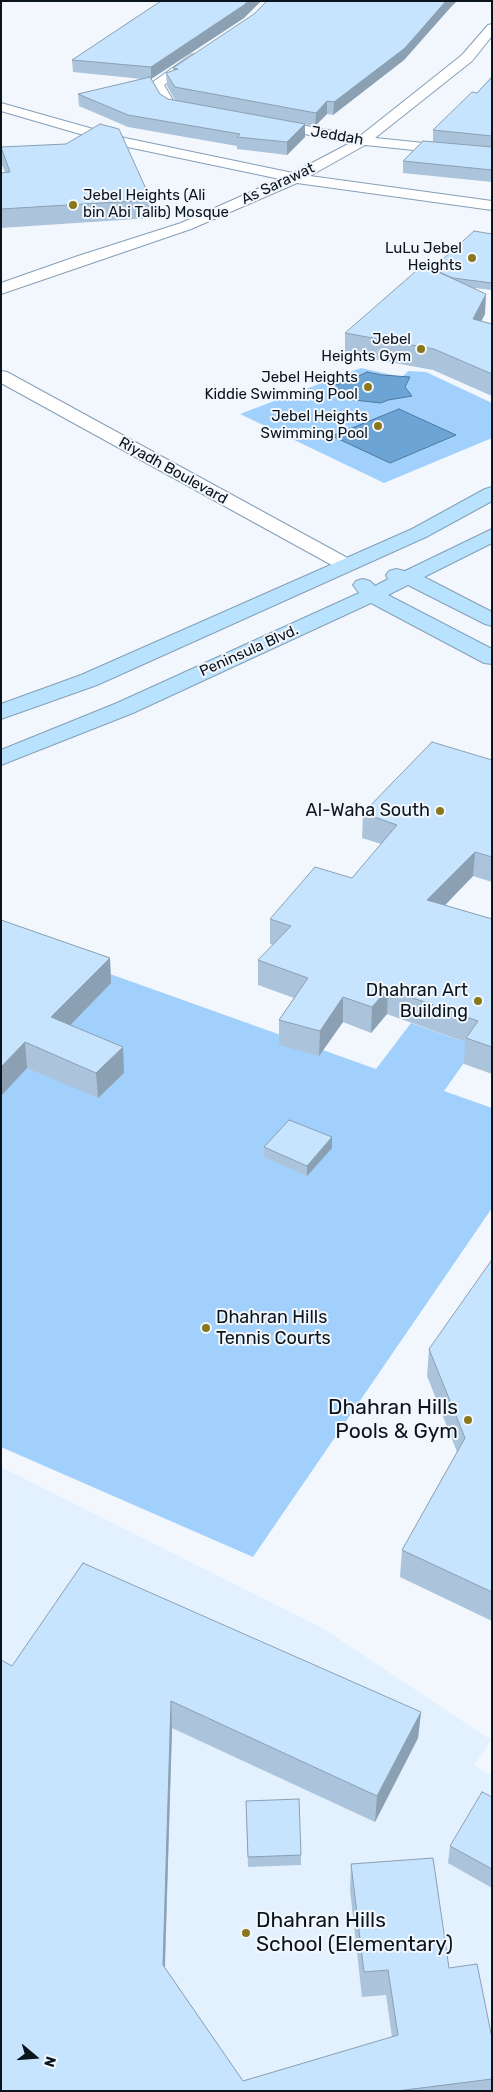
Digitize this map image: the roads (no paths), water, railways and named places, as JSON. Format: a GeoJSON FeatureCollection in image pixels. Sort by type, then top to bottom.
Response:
{"type":"FeatureCollection","features":[{"type":"Feature","properties":{"kind":"main road"},"geometry":{"type":"LineString","coordinates":[[1,712],[89,680],[418,534],[492,493]]}},
{"type":"Feature","properties":{"kind":"main road","name":"Peninsula Blvd."},"geometry":{"type":"LineString","coordinates":[[1,758],[125,708],[410,578],[492,535]]}},
{"type":"Feature","properties":{"kind":"main road","name":"Riyadh Boulevard"},"geometry":{"type":"LineString","coordinates":[[346,566],[410,578],[492,620]]}},
{"type":"Feature","properties":{"kind":"main road","name":"Riyadh Boulevard"},"geometry":{"type":"LineString","coordinates":[[346,566],[372,595],[492,658]]}},
{"type":"Feature","properties":{"kind":"street","name":"As Sarawat"},"geometry":{"type":"LineString","coordinates":[[1,290],[84,259],[186,226],[295,178],[363,141],[467,58],[492,28]]}},
{"type":"Feature","properties":{"kind":"street"},"geometry":{"type":"LineString","coordinates":[[208,49],[157,84],[169,105],[215,113]]}},
{"type":"Feature","properties":{"kind":"street"},"geometry":{"type":"LineString","coordinates":[[467,58],[484,60]]}},
{"type":"Feature","properties":{"kind":"street"},"geometry":{"type":"LineString","coordinates":[[1,107],[123,142],[295,178],[492,206]]}},
{"type":"Feature","properties":{"kind":"street","name":"Jeddah"},"geometry":{"type":"LineString","coordinates":[[260,122],[363,141],[492,154]]}},
{"type":"Feature","properties":{"kind":"street","name":"Riyadh Boulevard"},"geometry":{"type":"LineString","coordinates":[[1,376],[346,566]]}},
{"type":"Feature","properties":{"kind":"place","name":"Jebel Heights (Ali bin Abi Talib) Mosque"},"geometry":{"type":"Point","coordinates":[73,205]}},
{"type":"Feature","properties":{"kind":"place","name":"LuLu Jebel Heights"},"geometry":{"type":"Point","coordinates":[472,258]}},
{"type":"Feature","properties":{"kind":"place","name":"Jebel Heights Gym"},"geometry":{"type":"Point","coordinates":[421,349]}},
{"type":"Feature","properties":{"kind":"place","name":"Jebel Heights Kiddie Swimming Pool"},"geometry":{"type":"Point","coordinates":[368,387]}},
{"type":"Feature","properties":{"kind":"place","name":"Jebel Heights Swimming Pool"},"geometry":{"type":"Point","coordinates":[378,426]}},
{"type":"Feature","properties":{"kind":"place","name":"Al-Waha South"},"geometry":{"type":"Point","coordinates":[440,811]}},
{"type":"Feature","properties":{"kind":"place","name":"Dhahran Art Building"},"geometry":{"type":"Point","coordinates":[478,1001]}},
{"type":"Feature","properties":{"kind":"place","name":"Dhahran Hills Tennis Courts"},"geometry":{"type":"Point","coordinates":[206,1328]}},
{"type":"Feature","properties":{"kind":"place","name":"Dhahran Hills Pools & Gym"},"geometry":{"type":"Point","coordinates":[468,1420]}},
{"type":"Feature","properties":{"kind":"place","name":"Dhahran Hills School (Elementary)"},"geometry":{"type":"Point","coordinates":[246,1933]}}]}
